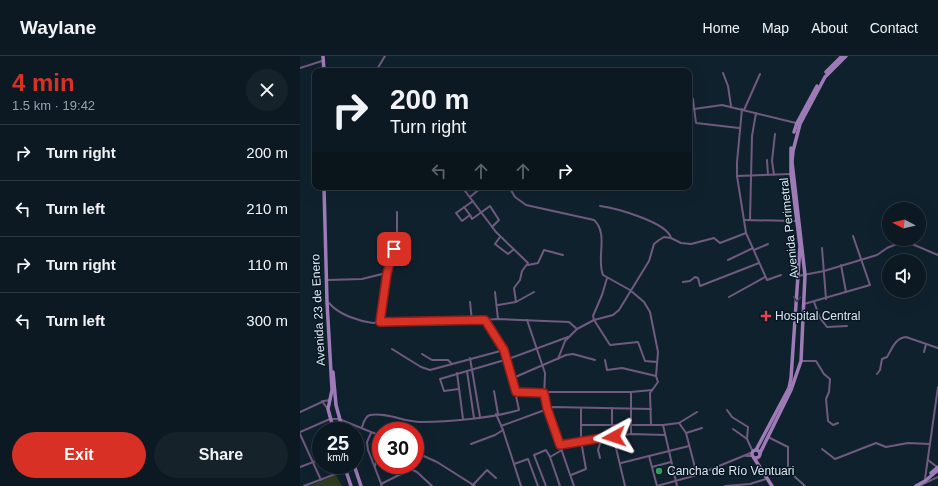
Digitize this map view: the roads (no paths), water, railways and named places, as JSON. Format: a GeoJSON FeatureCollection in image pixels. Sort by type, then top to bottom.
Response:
{"type":"FeatureCollection","features":[{"type":"Feature","properties":{"kind":"main road"},"geometry":{"type":"LineString","coordinates":[[322,56],[323,68]]}},
{"type":"Feature","properties":{"kind":"main road"},"geometry":{"type":"LineString","coordinates":[[322,56],[323,68]]}},
{"type":"Feature","properties":{"kind":"main road","name":"Avenida Perimetral"},"geometry":{"type":"LineString","coordinates":[[760,454],[791,390],[802,361],[805,275],[790,151],[798,124],[823,75],[842,56]]}},
{"type":"Feature","properties":{"kind":"main road","name":"Avenida Perimetral"},"geometry":{"type":"LineString","coordinates":[[798,124],[825,77],[846,56]]}},
{"type":"Feature","properties":{"kind":"main road","name":"Avenida 23 de Enero"},"geometry":{"type":"LineString","coordinates":[[325,190],[333,403]]}},
{"type":"Feature","properties":{"kind":"main road","name":"Avenida 23 de Enero"},"geometry":{"type":"LineString","coordinates":[[325,190],[328,325],[331,375],[333,403],[340,422]]}},
{"type":"Feature","properties":{"kind":"main road","name":"Avenida Perimetral"},"geometry":{"type":"LineString","coordinates":[[754,454],[789,388],[800,246],[798,221]]}},
{"type":"Feature","properties":{"kind":"main road"},"geometry":{"type":"LineString","coordinates":[[793,349],[802,349]]}},
{"type":"Feature","properties":{"kind":"main road"},"geometry":{"type":"LineString","coordinates":[[331,422],[328,407],[333,403]]}},
{"type":"Feature","properties":{"kind":"main road"},"geometry":{"type":"LineString","coordinates":[[754,454],[760,454]]}},
{"type":"Feature","properties":{"kind":"main road"},"geometry":{"type":"LineString","coordinates":[[754,454],[758,458],[760,454]]}},
{"type":"Feature","properties":{"kind":"main road"},"geometry":{"type":"LineString","coordinates":[[754,454],[772,486]]}},
{"type":"Feature","properties":{"kind":"main road"},"geometry":{"type":"LineString","coordinates":[[760,454],[760,465]]}},
{"type":"Feature","properties":{"kind":"main road"},"geometry":{"type":"LineString","coordinates":[[918,485],[938,468]]}},
{"type":"Feature","properties":{"kind":"main road"},"geometry":{"type":"LineString","coordinates":[[347,474],[350,486]]}},
{"type":"Feature","properties":{"kind":"main road"},"geometry":{"type":"LineString","coordinates":[[357,474],[361,486]]}},
{"type":"Feature","properties":{"kind":"street"},"geometry":{"type":"LineString","coordinates":[[379,68],[385,56]]}},
{"type":"Feature","properties":{"kind":"street"},"geometry":{"type":"LineString","coordinates":[[300,68],[322,61]]}},
{"type":"Feature","properties":{"kind":"street"},"geometry":{"type":"LineString","coordinates":[[723,74],[728,86],[731,106]]}},
{"type":"Feature","properties":{"kind":"street"},"geometry":{"type":"LineString","coordinates":[[760,74],[743,110],[739,128],[737,176],[746,232],[765,277],[767,280],[781,275]]}},
{"type":"Feature","properties":{"kind":"street"},"geometry":{"type":"LineString","coordinates":[[693,100],[696,124],[739,128]]}},
{"type":"Feature","properties":{"kind":"street"},"geometry":{"type":"LineString","coordinates":[[694,109],[722,104],[798,124]]}},
{"type":"Feature","properties":{"kind":"street"},"geometry":{"type":"LineString","coordinates":[[750,220],[752,136],[756,113]]}},
{"type":"Feature","properties":{"kind":"street"},"geometry":{"type":"LineString","coordinates":[[774,175],[772,161],[775,134]]}},
{"type":"Feature","properties":{"kind":"street"},"geometry":{"type":"LineString","coordinates":[[767,160],[768,175]]}},
{"type":"Feature","properties":{"kind":"street"},"geometry":{"type":"LineString","coordinates":[[737,176],[792,174]]}},
{"type":"Feature","properties":{"kind":"street"},"geometry":{"type":"LineString","coordinates":[[465,190],[500,237],[527,261],[528,265]]}},
{"type":"Feature","properties":{"kind":"street"},"geometry":{"type":"LineString","coordinates":[[470,197],[478,190]]}},
{"type":"Feature","properties":{"kind":"street"},"geometry":{"type":"LineString","coordinates":[[511,190],[515,197],[526,205],[594,220],[598,224],[602,236],[600,266],[603,275],[607,278],[613,279],[630,290],[644,302],[650,312],[658,352],[656,376],[658,382],[652,390],[651,425]]}},
{"type":"Feature","properties":{"kind":"street"},"geometry":{"type":"LineString","coordinates":[[470,215],[462,221],[456,213],[473,201]]}},
{"type":"Feature","properties":{"kind":"street"},"geometry":{"type":"LineString","coordinates":[[464,207],[472,219],[482,214],[490,206],[499,220],[492,227]]}},
{"type":"Feature","properties":{"kind":"street"},"geometry":{"type":"LineString","coordinates":[[600,206],[618,208],[664,228],[670,234],[671,238]]}},
{"type":"Feature","properties":{"kind":"street"},"geometry":{"type":"LineString","coordinates":[[380,322],[387,273],[397,237],[397,212]]}},
{"type":"Feature","properties":{"kind":"street"},"geometry":{"type":"LineString","coordinates":[[744,220],[798,221]]}},
{"type":"Feature","properties":{"kind":"street"},"geometry":{"type":"LineString","coordinates":[[459,389],[444,391],[440,379],[536,349],[569,336],[577,329],[594,320],[614,314],[626,300],[630,290],[649,262],[654,244],[664,237],[671,238],[682,243],[691,244],[714,238],[720,244],[746,232]]}},
{"type":"Feature","properties":{"kind":"street"},"geometry":{"type":"LineString","coordinates":[[804,304],[870,285],[853,236]]}},
{"type":"Feature","properties":{"kind":"street"},"geometry":{"type":"LineString","coordinates":[[500,237],[495,244],[508,254],[513,250]]}},
{"type":"Feature","properties":{"kind":"street"},"geometry":{"type":"LineString","coordinates":[[728,260],[768,244]]}},
{"type":"Feature","properties":{"kind":"street"},"geometry":{"type":"LineString","coordinates":[[798,276],[824,271],[877,255],[890,246]]}},
{"type":"Feature","properties":{"kind":"street"},"geometry":{"type":"LineString","coordinates":[[917,246],[938,255]]}},
{"type":"Feature","properties":{"kind":"street"},"geometry":{"type":"LineString","coordinates":[[822,248],[826,298]]}},
{"type":"Feature","properties":{"kind":"street"},"geometry":{"type":"LineString","coordinates":[[516,302],[514,288],[520,280],[522,271],[528,265],[538,263],[544,250],[563,255]]}},
{"type":"Feature","properties":{"kind":"street"},"geometry":{"type":"LineString","coordinates":[[683,282],[690,281],[695,277],[698,278],[700,286],[759,263]]}},
{"type":"Feature","properties":{"kind":"street"},"geometry":{"type":"LineString","coordinates":[[841,265],[846,292]]}},
{"type":"Feature","properties":{"kind":"street"},"geometry":{"type":"LineString","coordinates":[[328,280],[362,279],[387,273]]}},
{"type":"Feature","properties":{"kind":"street"},"geometry":{"type":"LineString","coordinates":[[729,296],[765,277]]}},
{"type":"Feature","properties":{"kind":"street"},"geometry":{"type":"LineString","coordinates":[[607,278],[593,316],[594,320],[610,345],[638,342],[645,361],[657,362]]}},
{"type":"Feature","properties":{"kind":"street"},"geometry":{"type":"LineString","coordinates":[[495,292],[498,305],[498,319]]}},
{"type":"Feature","properties":{"kind":"street"},"geometry":{"type":"LineString","coordinates":[[498,305],[516,302],[534,292]]}},
{"type":"Feature","properties":{"kind":"street"},"geometry":{"type":"LineString","coordinates":[[470,302],[472,321]]}},
{"type":"Feature","properties":{"kind":"street"},"geometry":{"type":"LineString","coordinates":[[814,302],[820,318],[827,327],[847,326]]}},
{"type":"Feature","properties":{"kind":"street"},"geometry":{"type":"LineString","coordinates":[[329,303],[332,307],[350,317],[369,322],[472,321],[498,319],[569,322],[577,329]]}},
{"type":"Feature","properties":{"kind":"street"},"geometry":{"type":"LineString","coordinates":[[364,422],[366,417],[370,415],[388,416],[422,422],[474,418],[519,410],[508,359],[485,320]]}},
{"type":"Feature","properties":{"kind":"street"},"geometry":{"type":"LineString","coordinates":[[526,320],[545,373],[544,393],[547,408],[574,486]]}},
{"type":"Feature","properties":{"kind":"street"},"geometry":{"type":"LineString","coordinates":[[558,359],[569,336]]}},
{"type":"Feature","properties":{"kind":"street"},"geometry":{"type":"LineString","coordinates":[[877,374],[880,370],[882,359],[887,357],[899,339],[906,337],[938,348]]}},
{"type":"Feature","properties":{"kind":"street"},"geometry":{"type":"LineString","coordinates":[[924,352],[926,344]]}},
{"type":"Feature","properties":{"kind":"street"},"geometry":{"type":"LineString","coordinates":[[392,349],[422,367],[430,370],[504,350]]}},
{"type":"Feature","properties":{"kind":"street"},"geometry":{"type":"LineString","coordinates":[[422,354],[432,360],[448,360],[452,364]]}},
{"type":"Feature","properties":{"kind":"street"},"geometry":{"type":"LineString","coordinates":[[513,378],[573,354],[595,360]]}},
{"type":"Feature","properties":{"kind":"street"},"geometry":{"type":"LineString","coordinates":[[470,358],[474,369],[480,417]]}},
{"type":"Feature","properties":{"kind":"street"},"geometry":{"type":"LineString","coordinates":[[605,360],[607,370],[622,368],[656,376]]}},
{"type":"Feature","properties":{"kind":"street"},"geometry":{"type":"LineString","coordinates":[[802,361],[816,361],[824,374],[830,380],[829,392],[826,399],[828,421],[833,425],[838,423]]}},
{"type":"Feature","properties":{"kind":"street"},"geometry":{"type":"LineString","coordinates":[[467,371],[474,418]]}},
{"type":"Feature","properties":{"kind":"street"},"geometry":{"type":"LineString","coordinates":[[457,373],[463,418]]}},
{"type":"Feature","properties":{"kind":"street"},"geometry":{"type":"LineString","coordinates":[[925,480],[938,387]]}},
{"type":"Feature","properties":{"kind":"street"},"geometry":{"type":"LineString","coordinates":[[516,392],[631,392],[652,390]]}},
{"type":"Feature","properties":{"kind":"street"},"geometry":{"type":"LineString","coordinates":[[494,391],[497,414],[521,486]]}},
{"type":"Feature","properties":{"kind":"street"},"geometry":{"type":"LineString","coordinates":[[631,392],[631,434]]}},
{"type":"Feature","properties":{"kind":"street"},"geometry":{"type":"LineString","coordinates":[[300,412],[322,401],[333,403]]}},
{"type":"Feature","properties":{"kind":"street"},"geometry":{"type":"LineString","coordinates":[[322,401],[328,407]]}},
{"type":"Feature","properties":{"kind":"street"},"geometry":{"type":"LineString","coordinates":[[501,426],[547,408],[651,409]]}},
{"type":"Feature","properties":{"kind":"street"},"geometry":{"type":"LineString","coordinates":[[571,475],[586,469],[581,441],[581,408]]}},
{"type":"Feature","properties":{"kind":"street"},"geometry":{"type":"LineString","coordinates":[[612,408],[614,437],[625,486]]}},
{"type":"Feature","properties":{"kind":"street"},"geometry":{"type":"LineString","coordinates":[[727,410],[732,417],[748,427],[747,440]]}},
{"type":"Feature","properties":{"kind":"street"},"geometry":{"type":"LineString","coordinates":[[581,425],[663,425],[679,423],[697,412]]}},
{"type":"Feature","properties":{"kind":"street"},"geometry":{"type":"LineString","coordinates":[[312,460],[300,433],[330,419],[339,419],[347,422]]}},
{"type":"Feature","properties":{"kind":"street"},"geometry":{"type":"LineString","coordinates":[[679,423],[686,433],[697,475]]}},
{"type":"Feature","properties":{"kind":"street"},"geometry":{"type":"LineString","coordinates":[[663,425],[677,486]]}},
{"type":"Feature","properties":{"kind":"street"},"geometry":{"type":"LineString","coordinates":[[686,433],[702,428]]}},
{"type":"Feature","properties":{"kind":"street"},"geometry":{"type":"LineString","coordinates":[[364,429],[371,432],[367,442],[372,458]]}},
{"type":"Feature","properties":{"kind":"street"},"geometry":{"type":"LineString","coordinates":[[649,456],[657,486],[697,475],[745,456],[754,454],[747,440],[733,429]]}},
{"type":"Feature","properties":{"kind":"street"},"geometry":{"type":"LineString","coordinates":[[471,444],[491,437],[503,430]]}},
{"type":"Feature","properties":{"kind":"street"},"geometry":{"type":"LineString","coordinates":[[560,445],[631,434],[665,435]]}},
{"type":"Feature","properties":{"kind":"street"},"geometry":{"type":"LineString","coordinates":[[768,437],[788,447],[788,466],[795,477],[805,486]]}},
{"type":"Feature","properties":{"kind":"street"},"geometry":{"type":"LineString","coordinates":[[600,458],[598,450],[602,438]]}},
{"type":"Feature","properties":{"kind":"street"},"geometry":{"type":"LineString","coordinates":[[822,449],[835,459],[876,443],[886,447],[908,443],[930,444]]}},
{"type":"Feature","properties":{"kind":"street"},"geometry":{"type":"LineString","coordinates":[[620,463],[690,446]]}},
{"type":"Feature","properties":{"kind":"street"},"geometry":{"type":"LineString","coordinates":[[546,486],[534,455],[546,450],[560,486]]}},
{"type":"Feature","properties":{"kind":"street"},"geometry":{"type":"LineString","coordinates":[[550,457],[562,450]]}},
{"type":"Feature","properties":{"kind":"street"},"geometry":{"type":"LineString","coordinates":[[424,456],[437,462],[474,486],[487,470],[496,478]]}},
{"type":"Feature","properties":{"kind":"street"},"geometry":{"type":"LineString","coordinates":[[514,464],[528,459],[538,486]]}},
{"type":"Feature","properties":{"kind":"street"},"geometry":{"type":"LineString","coordinates":[[928,460],[938,468]]}},
{"type":"Feature","properties":{"kind":"street"},"geometry":{"type":"LineString","coordinates":[[300,467],[312,462]]}},
{"type":"Feature","properties":{"kind":"street"},"geometry":{"type":"LineString","coordinates":[[652,467],[672,462]]}},
{"type":"Feature","properties":{"kind":"street"},"geometry":{"type":"LineString","coordinates":[[318,474],[321,480]]}},
{"type":"Feature","properties":{"kind":"street"},"geometry":{"type":"LineString","coordinates":[[304,486],[336,474]]}},
{"type":"Feature","properties":{"kind":"street"},"geometry":{"type":"LineString","coordinates":[[378,474],[382,485],[402,474]]}},
{"type":"Feature","properties":{"kind":"street"},"geometry":{"type":"LineString","coordinates":[[417,474],[432,486]]}},
{"type":"Feature","properties":{"kind":"street"},"geometry":{"type":"LineString","coordinates":[[918,485],[938,477]]}},
{"type":"Feature","properties":{"kind":"street"},"geometry":{"type":"LineString","coordinates":[[726,486],[750,484],[768,479]]}},
{"type":"Feature","properties":{"kind":"place","name":"Hospital Central"},"geometry":{"type":"Point","coordinates":[766,316]}},
{"type":"Feature","properties":{"kind":"place","name":"Cancha de Río Ventuari"},"geometry":{"type":"Point","coordinates":[659,471]}}]}
